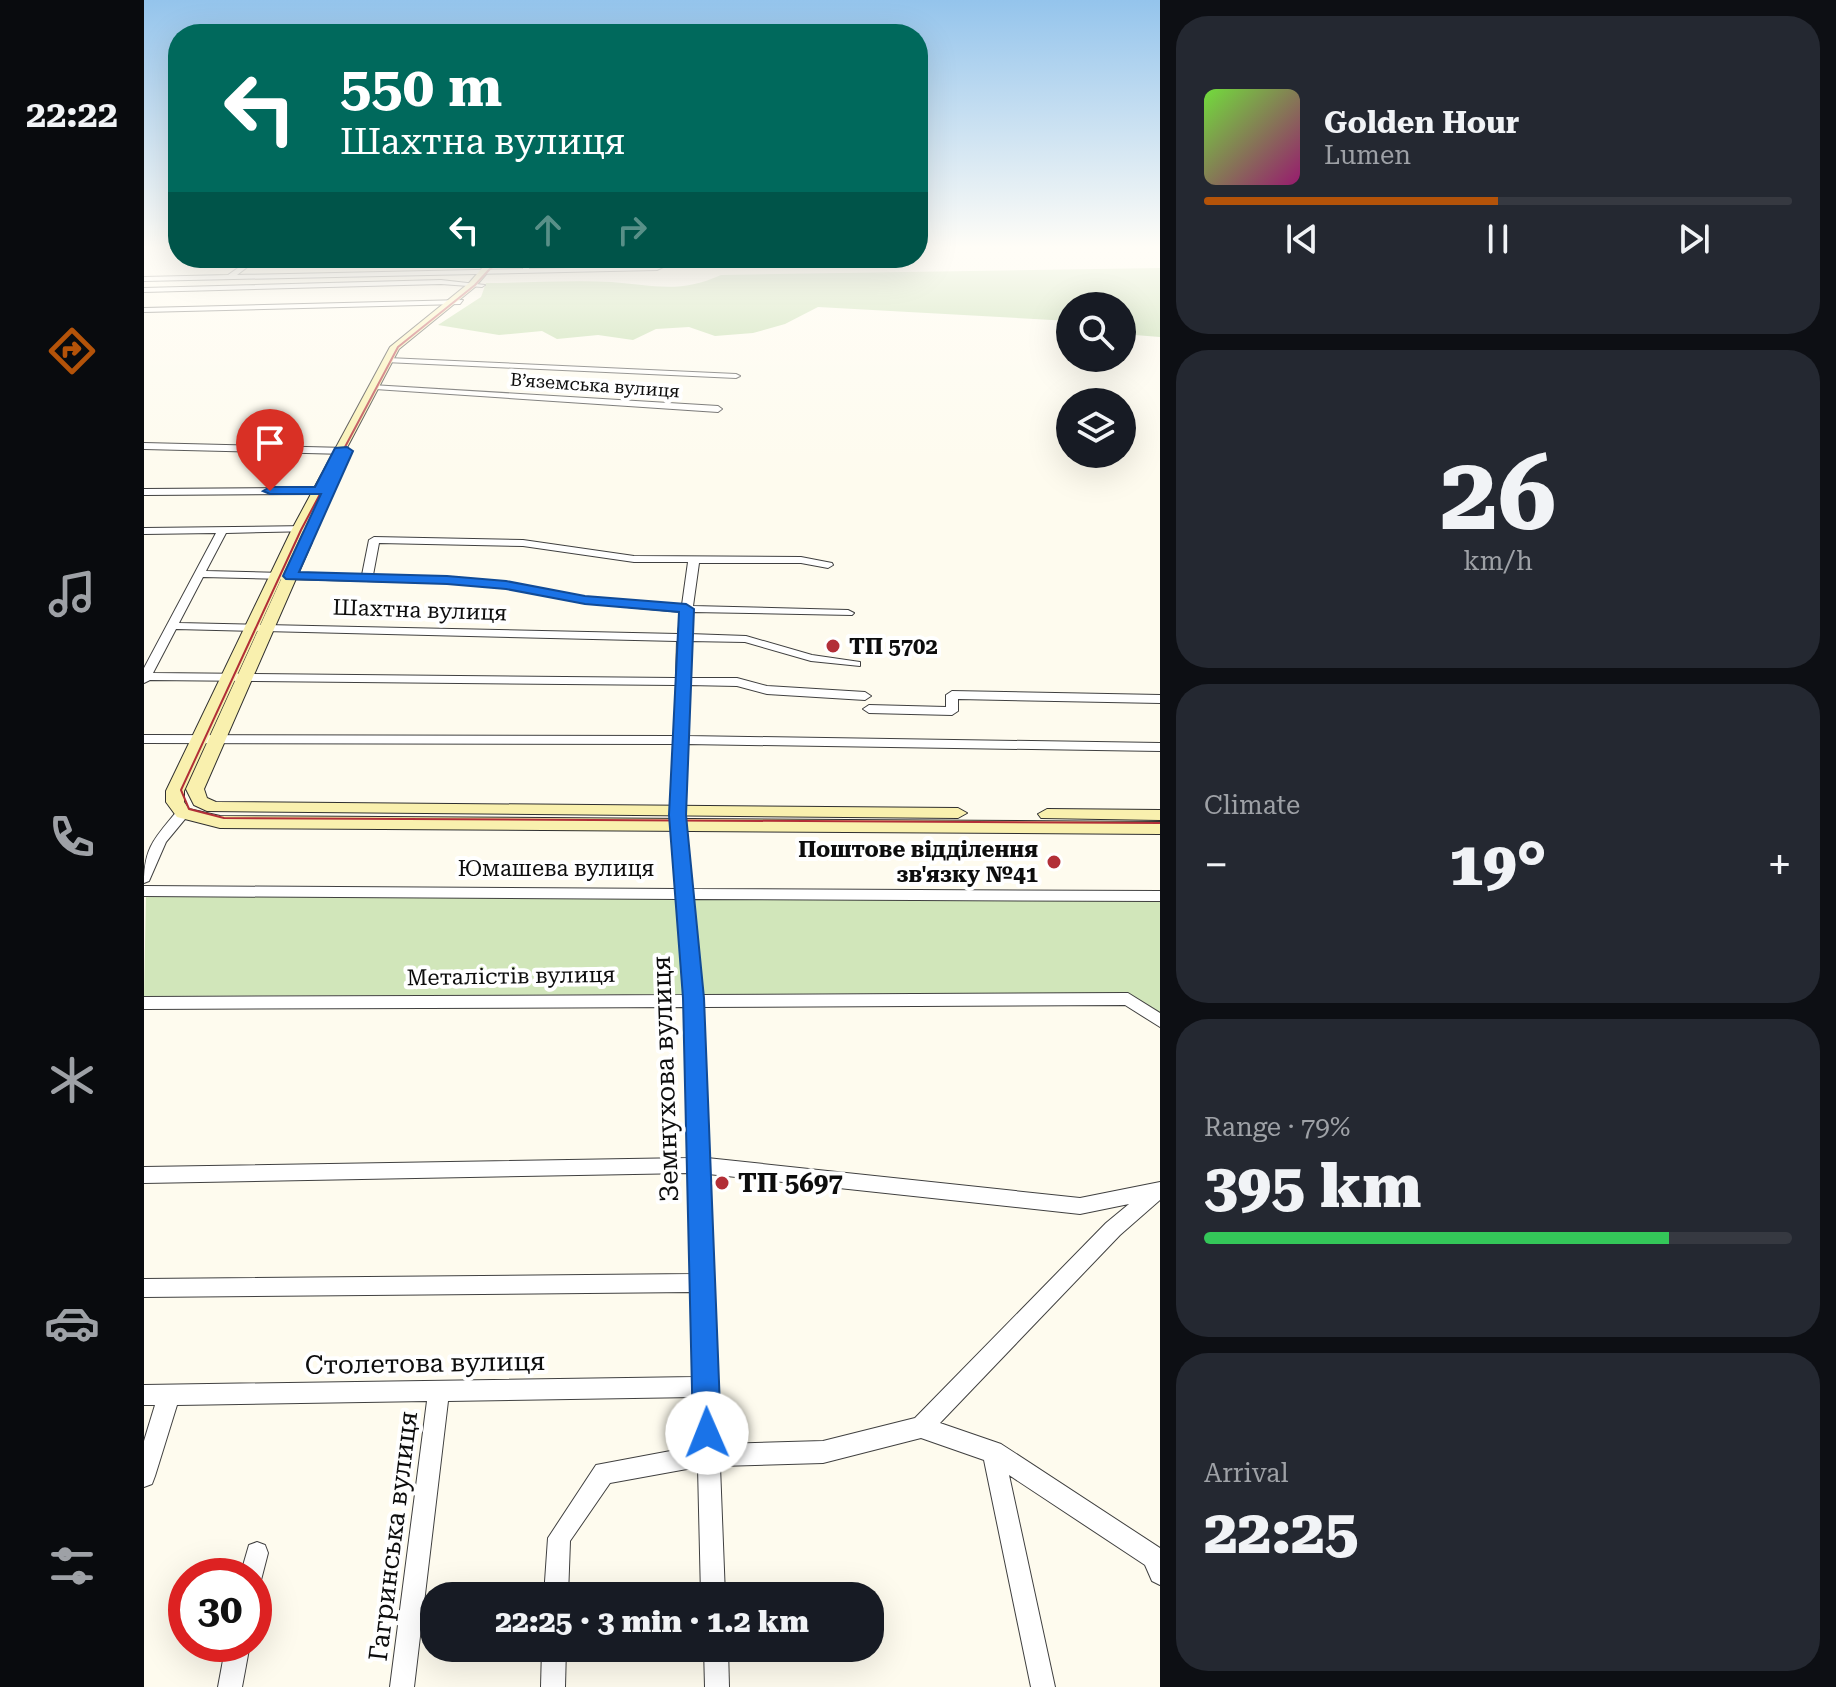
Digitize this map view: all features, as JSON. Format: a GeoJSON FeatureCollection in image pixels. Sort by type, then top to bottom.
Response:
{"type":"FeatureCollection","features":[{"type":"Feature","properties":{"kind":"main road"},"geometry":{"type":"LineString","coordinates":[[304,530],[319,491],[408,334],[419,327]]}},
{"type":"Feature","properties":{"kind":"main road"},"geometry":{"type":"LineString","coordinates":[[183,813],[175,802],[175,791],[227,677],[283,576],[343,451]]}},
{"type":"Feature","properties":{"kind":"main road"},"geometry":{"type":"LineString","coordinates":[[217,740],[269,628],[283,576]]}},
{"type":"Feature","properties":{"kind":"main road","name":"Юмашева вулиця"},"geometry":{"type":"LineString","coordinates":[[217,740],[195,789],[200,801],[230,809],[1160,828]]}},
{"type":"Feature","properties":{"kind":"main road","name":"Юмашева вулиця"},"geometry":{"type":"LineString","coordinates":[[183,813],[220,822],[1160,815]]}},
{"type":"Feature","properties":{"kind":"street"},"geometry":{"type":"LineString","coordinates":[[393,360],[736,376]]}},
{"type":"Feature","properties":{"kind":"street","name":"В’яземська вулиця"},"geometry":{"type":"LineString","coordinates":[[379,387],[718,409]]}},
{"type":"Feature","properties":{"kind":"street"},"geometry":{"type":"LineString","coordinates":[[144,446],[343,451]]}},
{"type":"Feature","properties":{"kind":"street"},"geometry":{"type":"LineString","coordinates":[[144,492],[319,491]]}},
{"type":"Feature","properties":{"kind":"street"},"geometry":{"type":"LineString","coordinates":[[144,531],[304,530]]}},
{"type":"Feature","properties":{"kind":"street"},"geometry":{"type":"LineString","coordinates":[[222,531],[145,678],[737,682],[767,690],[952,711],[952,695],[1160,699]]}},
{"type":"Feature","properties":{"kind":"street","name":"Шахтна вулиця"},"geometry":{"type":"LineString","coordinates":[[367,577],[374,540],[523,543],[634,559],[801,560],[828,565]]}},
{"type":"Feature","properties":{"kind":"street","name":"Земнухова вулиця"},"geometry":{"type":"LineString","coordinates":[[694,560],[683,636],[678,817],[687,893],[693,998],[712,1582]]}},
{"type":"Feature","properties":{"kind":"street","name":"Шахтна вулиця"},"geometry":{"type":"LineString","coordinates":[[200,574],[367,577],[506,585],[585,600],[686,609],[848,613]]}},
{"type":"Feature","properties":{"kind":"street","name":"Шахтна вулиця"},"geometry":{"type":"LineString","coordinates":[[172,626],[746,639],[811,658],[856,664]]}},
{"type":"Feature","properties":{"kind":"street"},"geometry":{"type":"LineString","coordinates":[[144,739],[679,740],[1160,747]]}},
{"type":"Feature","properties":{"kind":"street"},"geometry":{"type":"LineString","coordinates":[[144,878],[160,841],[183,813]]}},
{"type":"Feature","properties":{"kind":"street","name":"Юмашева вулиця"},"geometry":{"type":"LineString","coordinates":[[144,891],[1160,896]]}},
{"type":"Feature","properties":{"kind":"street","name":"Металістів вулиця"},"geometry":{"type":"LineString","coordinates":[[144,1003],[693,998],[1128,999],[1160,1021]]}},
{"type":"Feature","properties":{"kind":"street"},"geometry":{"type":"LineString","coordinates":[[144,1175],[698,1165],[1080,1206],[1160,1191]]}},
{"type":"Feature","properties":{"kind":"street"},"geometry":{"type":"LineString","coordinates":[[557,1582],[559,1538],[604,1473],[707,1455],[823,1452],[921,1427],[1113,1229],[1160,1191]]}},
{"type":"Feature","properties":{"kind":"street"},"geometry":{"type":"LineString","coordinates":[[144,1288],[703,1283]]}},
{"type":"Feature","properties":{"kind":"street","name":"Столетова вулиця"},"geometry":{"type":"LineString","coordinates":[[144,1395],[706,1387]]}},
{"type":"Feature","properties":{"kind":"street","name":"Гагринська вулиця"},"geometry":{"type":"LineString","coordinates":[[402,1687],[439,1391]]}},
{"type":"Feature","properties":{"kind":"street"},"geometry":{"type":"LineString","coordinates":[[144,1476],[169,1395]]}},
{"type":"Feature","properties":{"kind":"street"},"geometry":{"type":"LineString","coordinates":[[921,1427],[993,1452],[1153,1557],[1160,1573]]}},
{"type":"Feature","properties":{"kind":"street"},"geometry":{"type":"LineString","coordinates":[[993,1452],[1043,1687]]}},
{"type":"Feature","properties":{"kind":"street"},"geometry":{"type":"LineString","coordinates":[[230,1687],[235,1662]]}},
{"type":"Feature","properties":{"kind":"street"},"geometry":{"type":"LineString","coordinates":[[553,1687],[554,1662]]}},
{"type":"Feature","properties":{"kind":"street"},"geometry":{"type":"LineString","coordinates":[[716,1662],[717,1687]]}},
{"type":"Feature","properties":{"kind":"green space"},"geometry":{"type":"Polygon","coordinates":[[[449,327],[775,327],[753,333],[715,336],[689,327],[656,329],[633,340],[598,335],[557,339],[542,331],[499,335],[449,327]]]}},
{"type":"Feature","properties":{"kind":"green space"},"geometry":{"type":"Polygon","coordinates":[[[1136,327],[1160,327],[1160,337],[1136,335],[1136,327]]]}},
{"type":"Feature","properties":{"kind":"green space"},"geometry":{"type":"Polygon","coordinates":[[[146,894],[1160,901],[1160,1015],[1128,993],[144,996],[146,894]]]}},
{"type":"Feature","properties":{"kind":"tram line"},"geometry":{"type":"LineString","coordinates":[[423,327],[398,347],[301,530],[181,790],[189,809],[224,818],[1160,823]]}},
{"type":"Feature","properties":{"kind":"place","name":"ТП 5702"},"geometry":{"type":"Point","coordinates":[833,646]}},
{"type":"Feature","properties":{"kind":"place","name":"Поштове відділення зв'язку №41"},"geometry":{"type":"Point","coordinates":[1054,862]}},
{"type":"Feature","properties":{"kind":"place","name":"ТП 5697"},"geometry":{"type":"Point","coordinates":[722,1183]}},
{"type":"Feature","properties":{"kind":"route"},"geometry":{"type":"LineString","coordinates":[[270,491],[319,491],[340,451],[347,451],[290,576],[447,580],[506,585],[585,600],[686,609],[678,815],[687,893],[693,998],[707,1433]]}}]}
